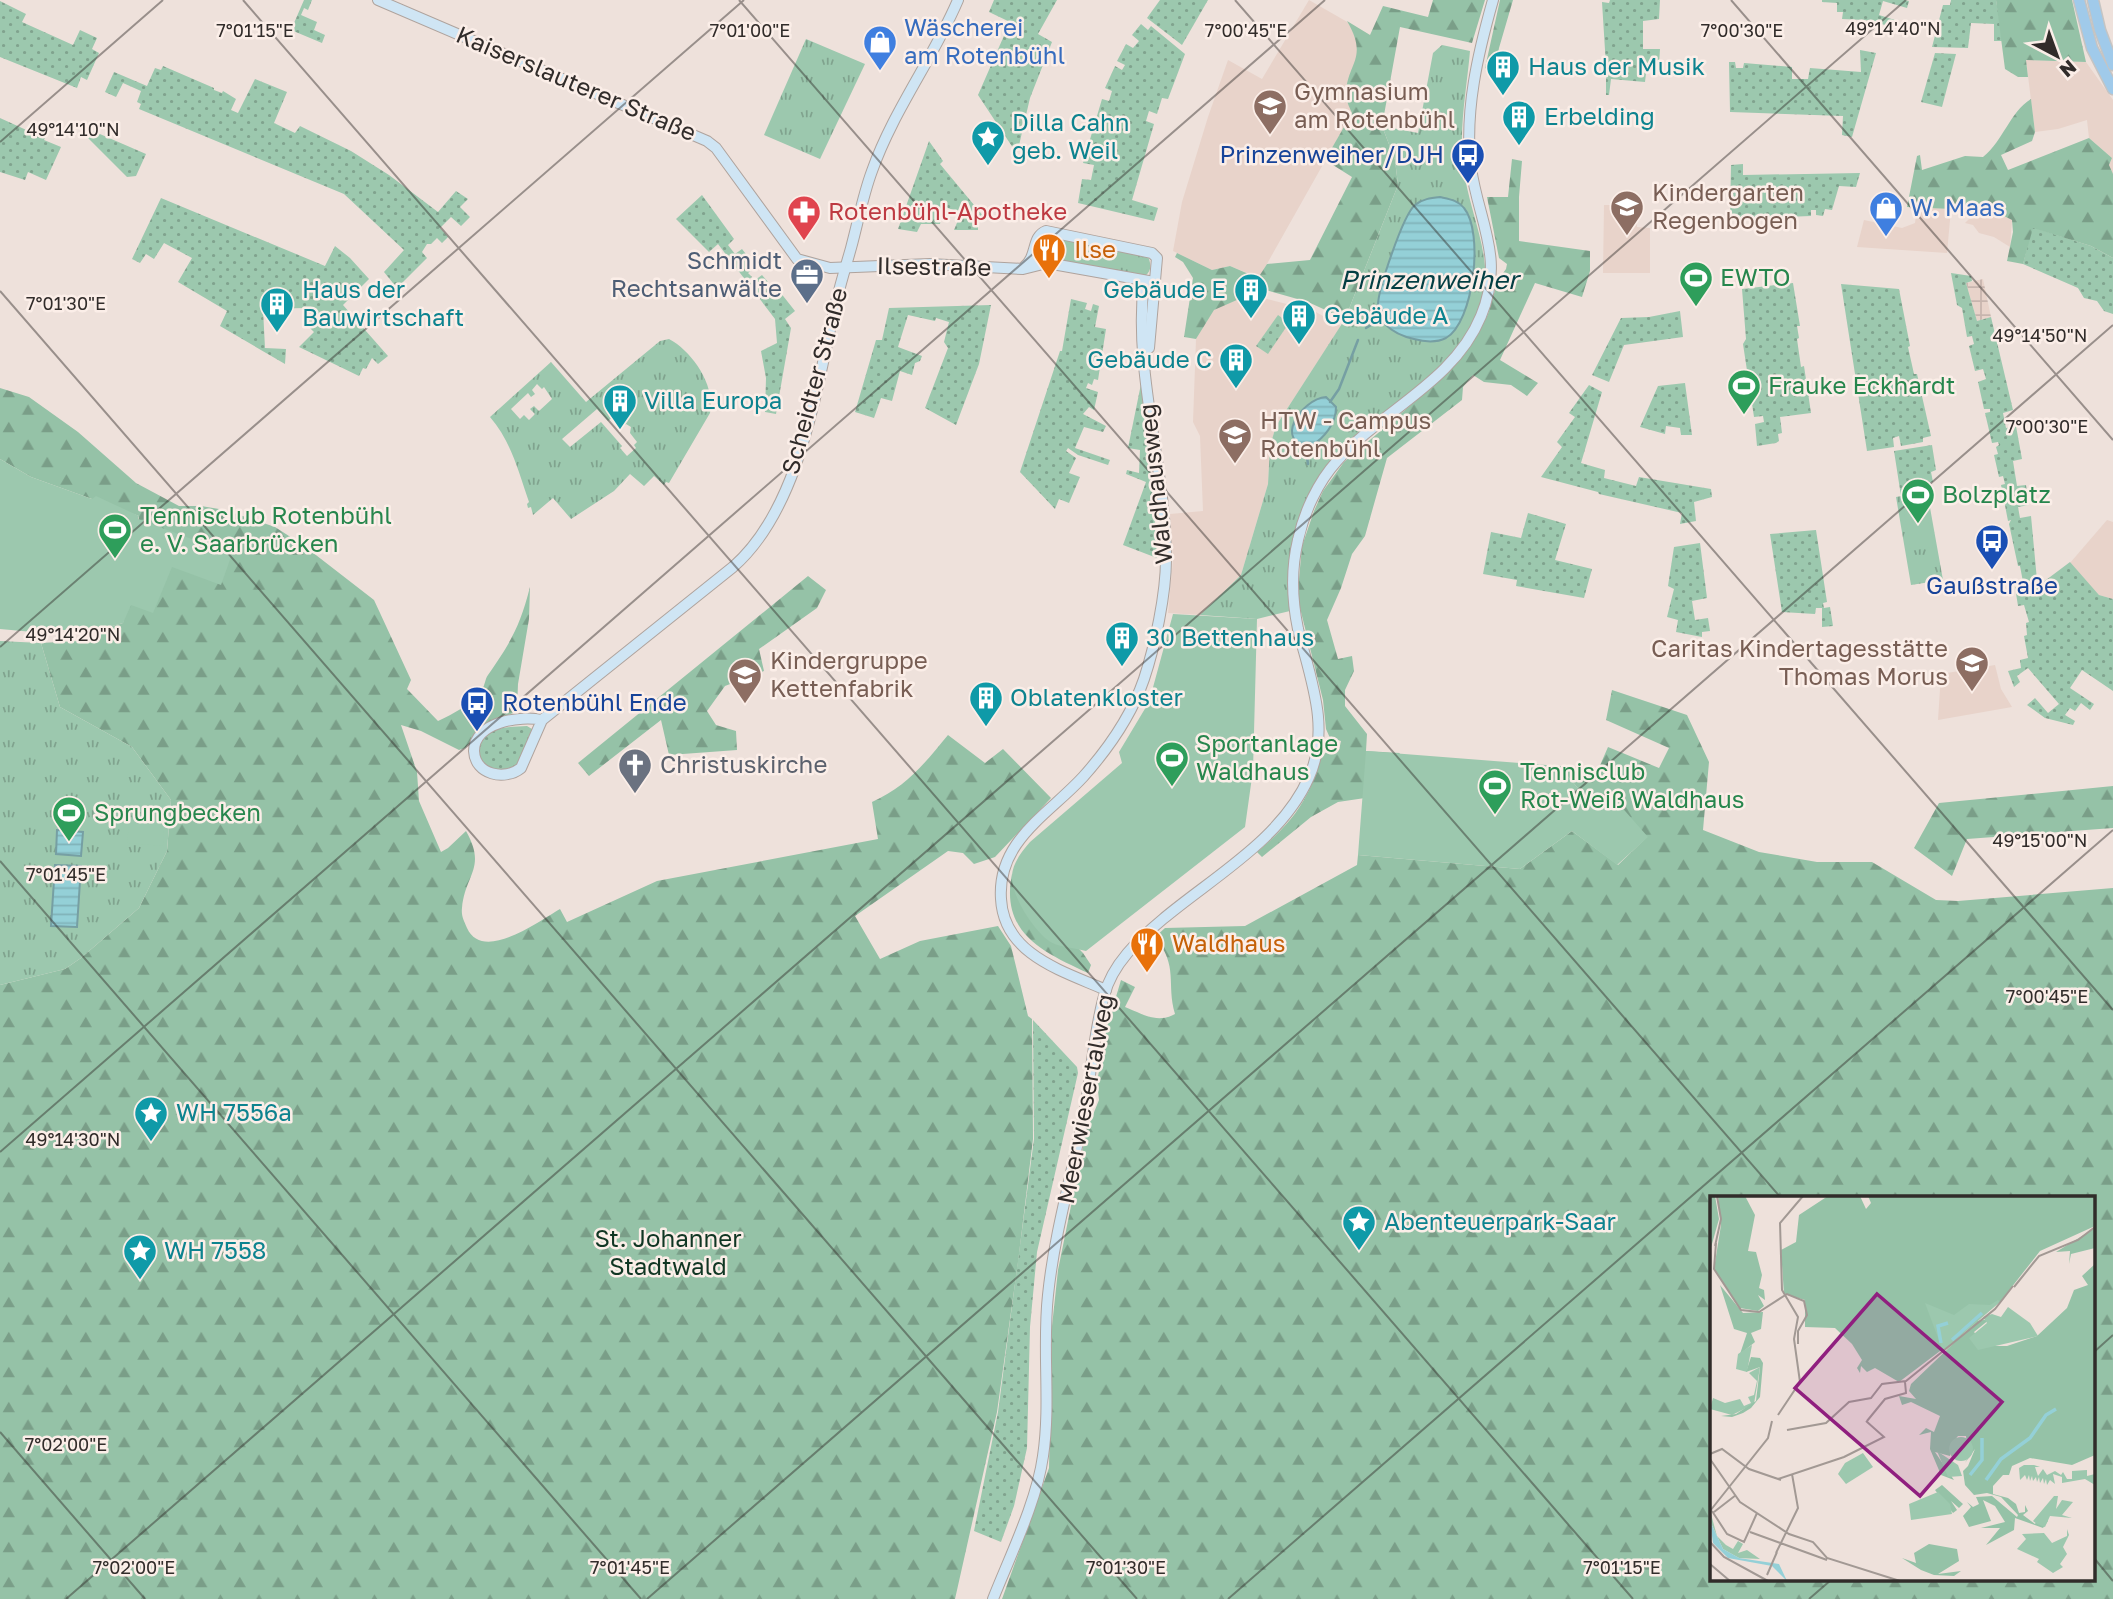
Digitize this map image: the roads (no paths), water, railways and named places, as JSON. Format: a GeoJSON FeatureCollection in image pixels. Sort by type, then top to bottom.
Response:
{"type":"FeatureCollection","features":[{"type":"Feature","properties":{"kind":"main road","name":"Kaiserslauterer Straße"},"geometry":{"type":"LineString","coordinates":[[378,0],[707,141],[716,148],[797,260],[825,268],[846,267]]}},
{"type":"Feature","properties":{"kind":"main road","name":"Scheidter Straße"},"geometry":{"type":"LineString","coordinates":[[542,720],[523,717],[486,730],[475,745],[474,752],[480,764],[492,774],[507,775],[515,772],[525,761],[542,720],[733,566],[765,531],[783,495],[806,430],[873,168],[958,0]]}},
{"type":"Feature","properties":{"kind":"main road","name":"Meerwiesertalweg"},"geometry":{"type":"LineString","coordinates":[[993,1599],[1041,1468],[1045,1437],[1046,1326],[1050,1279],[1106,990],[1119,965],[1145,934],[1275,828],[1296,803],[1312,769],[1319,734],[1316,701],[1295,610],[1293,565],[1301,527],[1318,488],[1339,458],[1450,363],[1469,340],[1483,313],[1491,280],[1490,242],[1471,168],[1470,139],[1478,60],[1493,0]]}},
{"type":"Feature","properties":{"kind":"main road"},"geometry":{"type":"LineString","coordinates":[[2079,0],[2092,48],[2113,89]]}},
{"type":"Feature","properties":{"kind":"main road"},"geometry":{"type":"LineString","coordinates":[[2093,0],[2100,30],[2113,65]]}},
{"type":"Feature","properties":{"kind":"main road","name":"Waldhausweg"},"geometry":{"type":"LineString","coordinates":[[1036,261],[1040,233],[1053,232],[1152,253],[1157,258],[1149,281],[1147,373],[1148,402],[1164,517],[1166,561],[1160,607],[1144,678],[1125,719],[1101,755],[1074,787],[1023,834],[1012,848],[1001,879],[1002,907],[1007,922],[1022,946],[1046,964],[1106,990]]}},
{"type":"Feature","properties":{"kind":"main road","name":"Ilsestraße"},"geometry":{"type":"LineString","coordinates":[[846,267],[930,264],[1023,269],[1036,261]]}},
{"type":"Feature","properties":{"kind":"main road"},"geometry":{"type":"LineString","coordinates":[[1036,261],[1149,281]]}},
{"type":"Feature","properties":{"kind":"water","name":"Prinzenweiher"},"geometry":{"type":"Polygon","coordinates":[[[1440,197],[1459,203],[1470,220],[1474,236],[1473,276],[1469,296],[1456,329],[1438,341],[1418,340],[1389,328],[1384,323],[1378,305],[1392,253],[1410,212],[1421,201],[1440,197]]]}},
{"type":"Feature","properties":{"kind":"water"},"geometry":{"type":"Polygon","coordinates":[[[1326,397],[1336,407],[1332,425],[1325,435],[1311,446],[1299,443],[1293,438],[1294,422],[1308,405],[1326,397]]]}},
{"type":"Feature","properties":{"kind":"water","name":"Sprungbecken"},"geometry":{"type":"Polygon","coordinates":[[[57,830],[83,832],[81,856],[56,854],[57,830]]]}},
{"type":"Feature","properties":{"kind":"water"},"geometry":{"type":"Polygon","coordinates":[[[55,865],[81,866],[77,927],[51,926],[55,865]]]}},
{"type":"Feature","properties":{"kind":"waterway"},"geometry":{"type":"LineString","coordinates":[[1366,328],[1384,317]]}},
{"type":"Feature","properties":{"kind":"waterway"},"geometry":{"type":"LineString","coordinates":[[1330,402],[1339,389],[1358,340]]}},
{"type":"Feature","properties":{"kind":"waterway"},"geometry":{"type":"LineString","coordinates":[[1305,444],[1308,464]]}},
{"type":"Feature","properties":{"kind":"place","name":"Wäscherei am Rotenbühl"},"geometry":{"type":"Point","coordinates":[880,72]}},
{"type":"Feature","properties":{"kind":"place","name":"Haus der Musik"},"geometry":{"type":"Point","coordinates":[1503,97]}},
{"type":"Feature","properties":{"kind":"place","name":"Gymnasium am Rotenbühl"},"geometry":{"type":"Point","coordinates":[1270,136]}},
{"type":"Feature","properties":{"kind":"place","name":"Erbelding"},"geometry":{"type":"Point","coordinates":[1519,147]}},
{"type":"Feature","properties":{"kind":"place","name":"Dilla Cahn geb. Weil"},"geometry":{"type":"Point","coordinates":[988,167]}},
{"type":"Feature","properties":{"kind":"place","name":"Prinzenweiher/DJH"},"geometry":{"type":"Point","coordinates":[1468,185]}},
{"type":"Feature","properties":{"kind":"place","name":"Kindergarten Regenbogen"},"geometry":{"type":"Point","coordinates":[1627,237]}},
{"type":"Feature","properties":{"kind":"place","name":"W. Maas"},"geometry":{"type":"Point","coordinates":[1886,238]}},
{"type":"Feature","properties":{"kind":"place","name":"Rotenbühl-Apotheke"},"geometry":{"type":"Point","coordinates":[804,242]}},
{"type":"Feature","properties":{"kind":"place","name":"Ilse"},"geometry":{"type":"Point","coordinates":[1049,280]}},
{"type":"Feature","properties":{"kind":"place","name":"Schmidt Rechtsanwälte"},"geometry":{"type":"Point","coordinates":[807,305]}},
{"type":"Feature","properties":{"kind":"place","name":"EWTO"},"geometry":{"type":"Point","coordinates":[1696,308]}},
{"type":"Feature","properties":{"kind":"place","name":"Gebäude E"},"geometry":{"type":"Point","coordinates":[1251,320]}},
{"type":"Feature","properties":{"kind":"place","name":"Haus der Bauwirtschaft"},"geometry":{"type":"Point","coordinates":[277,334]}},
{"type":"Feature","properties":{"kind":"place","name":"Gebäude A"},"geometry":{"type":"Point","coordinates":[1299,346]}},
{"type":"Feature","properties":{"kind":"place","name":"Gebäude C"},"geometry":{"type":"Point","coordinates":[1236,390]}},
{"type":"Feature","properties":{"kind":"place","name":"Frauke Eckhardt"},"geometry":{"type":"Point","coordinates":[1744,416]}},
{"type":"Feature","properties":{"kind":"place","name":"Villa Europa"},"geometry":{"type":"Point","coordinates":[620,431]}},
{"type":"Feature","properties":{"kind":"place","name":"HTW - Campus Rotenbühl"},"geometry":{"type":"Point","coordinates":[1235,465]}},
{"type":"Feature","properties":{"kind":"place","name":"Bolzplatz"},"geometry":{"type":"Point","coordinates":[1918,525]}},
{"type":"Feature","properties":{"kind":"place","name":"Tennisclub Rotenbühl e. V. Saarbrücken"},"geometry":{"type":"Point","coordinates":[115,560]}},
{"type":"Feature","properties":{"kind":"place","name":"Gaußstraße"},"geometry":{"type":"Point","coordinates":[1992,571]}},
{"type":"Feature","properties":{"kind":"place","name":"30 Bettenhaus"},"geometry":{"type":"Point","coordinates":[1122,668]}},
{"type":"Feature","properties":{"kind":"place","name":"Caritas Kindertagesstätte Thomas Morus"},"geometry":{"type":"Point","coordinates":[1972,693]}},
{"type":"Feature","properties":{"kind":"place","name":"Kindergruppe Kettenfabrik"},"geometry":{"type":"Point","coordinates":[745,705]}},
{"type":"Feature","properties":{"kind":"place","name":"Oblatenkloster"},"geometry":{"type":"Point","coordinates":[986,728]}},
{"type":"Feature","properties":{"kind":"place","name":"Rotenbühl Ende"},"geometry":{"type":"Point","coordinates":[477,733]}},
{"type":"Feature","properties":{"kind":"place","name":"Sportanlage Waldhaus"},"geometry":{"type":"Point","coordinates":[1172,788]}},
{"type":"Feature","properties":{"kind":"place","name":"Christuskirche"},"geometry":{"type":"Point","coordinates":[635,795]}},
{"type":"Feature","properties":{"kind":"place","name":"Tennisclub Rot-Weiß Waldhaus"},"geometry":{"type":"Point","coordinates":[1495,816]}},
{"type":"Feature","properties":{"kind":"place","name":"Sprungbecken"},"geometry":{"type":"Point","coordinates":[69,843]}},
{"type":"Feature","properties":{"kind":"place","name":"Waldhaus"},"geometry":{"type":"Point","coordinates":[1147,974]}},
{"type":"Feature","properties":{"kind":"place","name":"WH 7556a"},"geometry":{"type":"Point","coordinates":[151,1143]}},
{"type":"Feature","properties":{"kind":"place","name":"Abenteuerpark-Saar"},"geometry":{"type":"Point","coordinates":[1359,1252]}},
{"type":"Feature","properties":{"kind":"place","name":"WH 7558"},"geometry":{"type":"Point","coordinates":[140,1281]}},
{"type":"Feature","properties":{"kind":"park label","name":"St. Johanner Stadtwald"},"geometry":{"type":"Point","coordinates":[668,1253]}}]}
